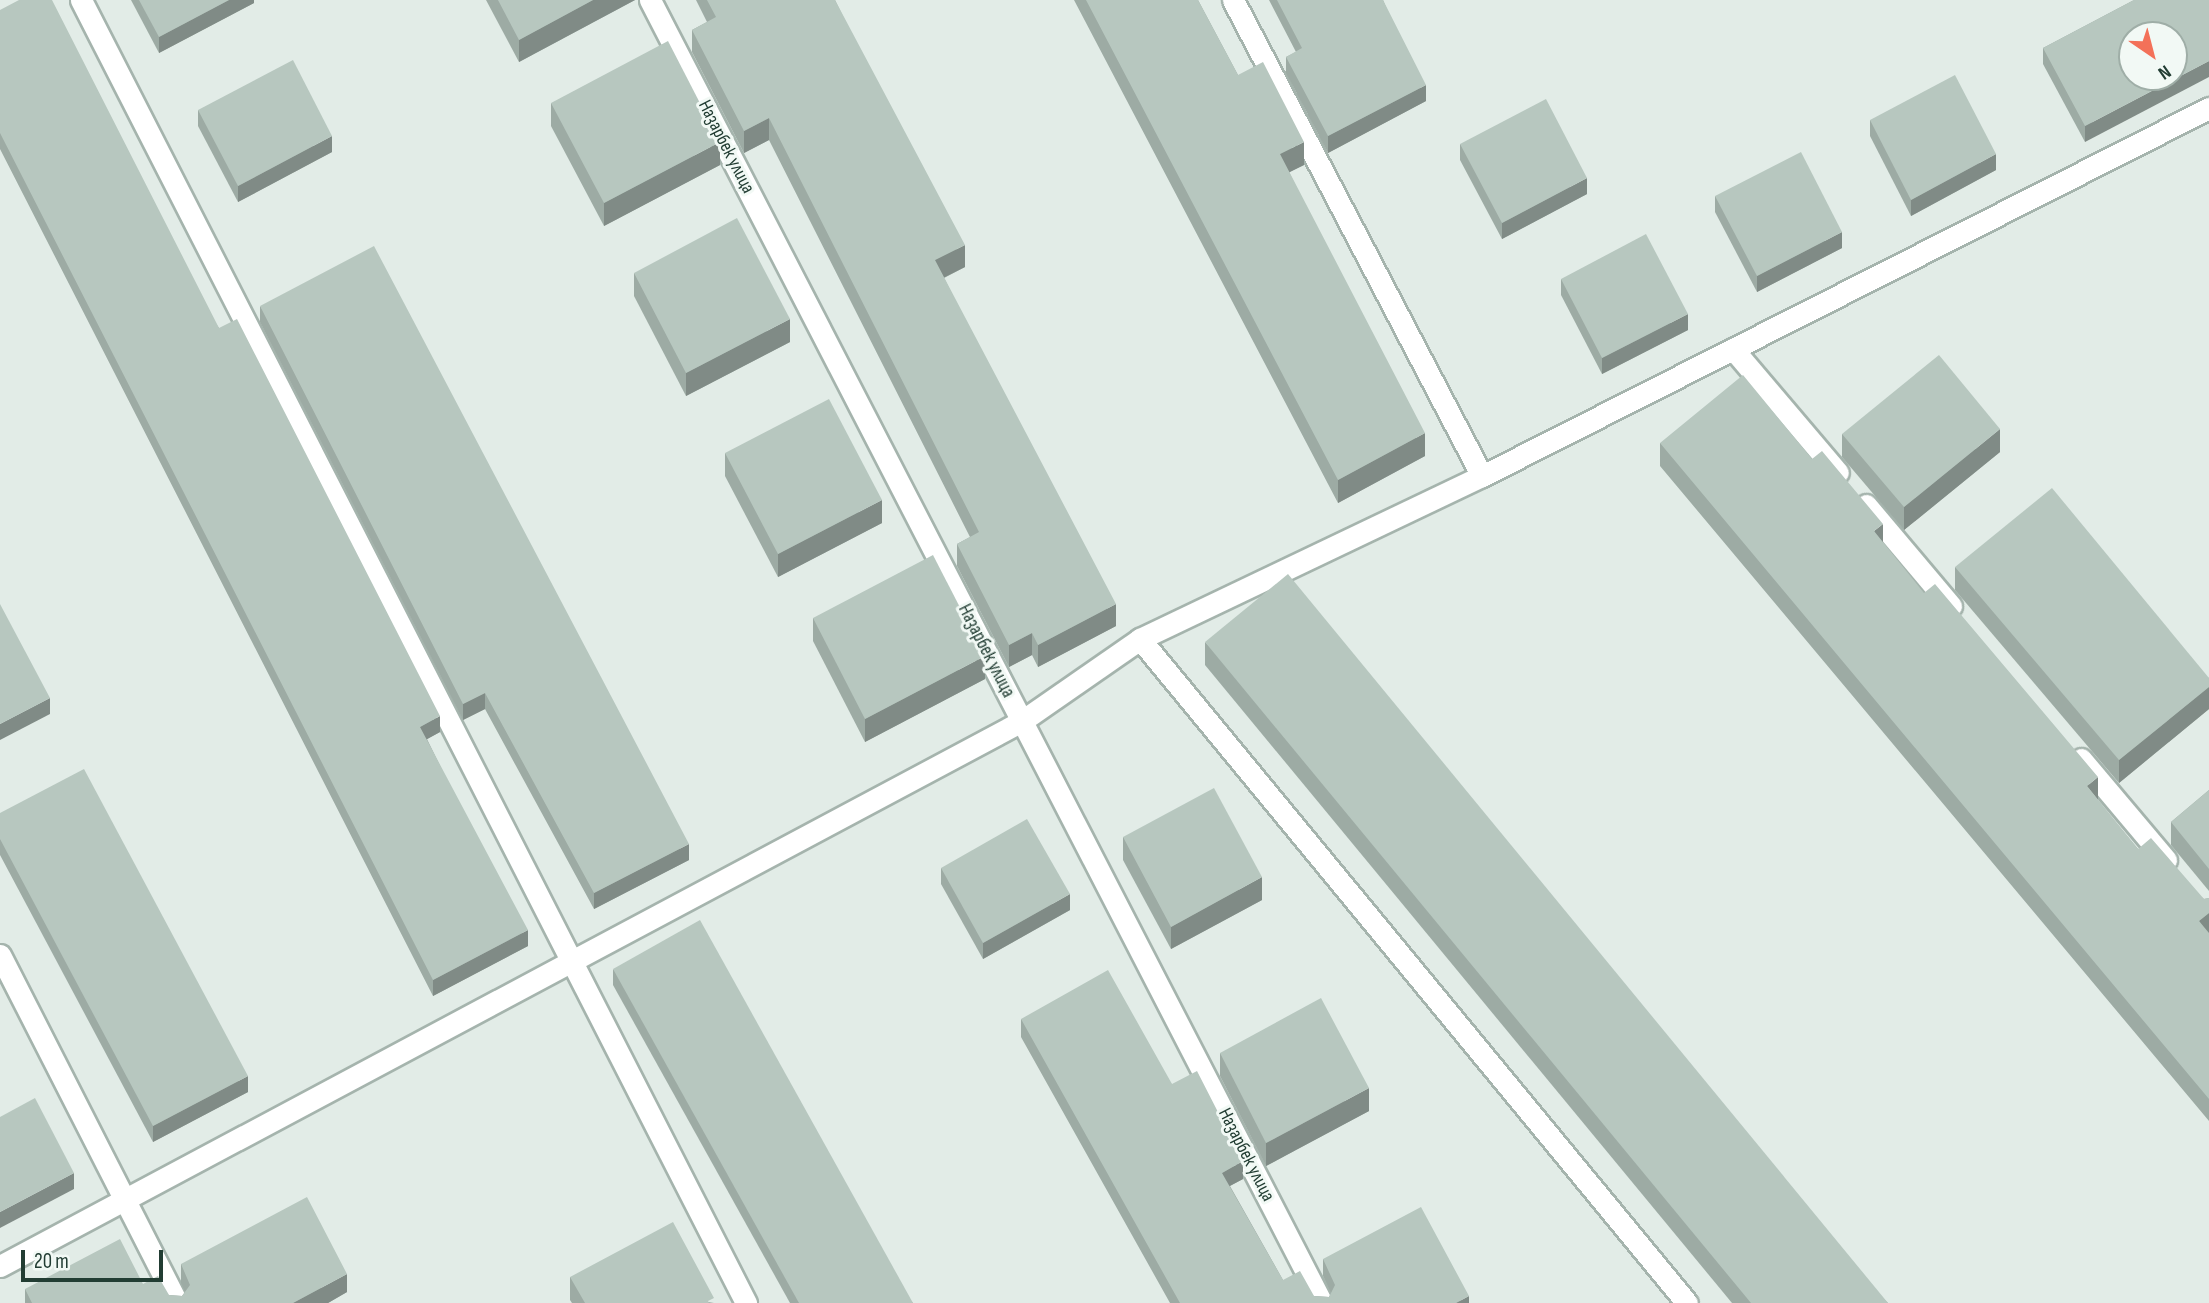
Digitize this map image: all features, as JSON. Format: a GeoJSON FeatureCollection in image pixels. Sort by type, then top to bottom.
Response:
{"type":"FeatureCollection","features":[{"type":"Feature","properties":{"kind":"street"},"geometry":{"type":"LineString","coordinates":[[81,0],[746,1303]]}},
{"type":"Feature","properties":{"kind":"street","name":"Назарбек улица"},"geometry":{"type":"LineString","coordinates":[[650,0],[1322,1303]]}},
{"type":"Feature","properties":{"kind":"street"},"geometry":{"type":"LineString","coordinates":[[1233,0],[1482,476]]}},
{"type":"Feature","properties":{"kind":"street"},"geometry":{"type":"LineString","coordinates":[[0,1266],[572,965],[1022,721],[1140,639],[1482,476],[2209,108]]}},
{"type":"Feature","properties":{"kind":"street"},"geometry":{"type":"LineString","coordinates":[[1733,349],[1967,624]]}},
{"type":"Feature","properties":{"kind":"street"},"geometry":{"type":"LineString","coordinates":[[1140,639],[1687,1303]]}},
{"type":"Feature","properties":{"kind":"street"},"geometry":{"type":"LineString","coordinates":[[2065,741],[2182,879]]}},
{"type":"Feature","properties":{"kind":"street"},"geometry":{"type":"LineString","coordinates":[[0,955],[177,1303]]}},
{"type":"Feature","properties":{"kind":"building"},"geometry":{"type":"Polygon","coordinates":[[[19,0],[52,0],[219,328],[237,319],[440,716],[420,727],[528,930],[433,980],[0,133],[0,10],[19,0]]]}},
{"type":"Feature","properties":{"kind":"building"},"geometry":{"type":"Polygon","coordinates":[[[139,0],[229,0],[159,37],[139,0]]]}},
{"type":"Feature","properties":{"kind":"building"},"geometry":{"type":"Polygon","coordinates":[[[498,0],[593,0],[519,40],[498,0]]]}},
{"type":"Feature","properties":{"kind":"building"},"geometry":{"type":"Polygon","coordinates":[[[707,0],[835,0],[965,245],[935,260],[1116,604],[1038,645],[1032,633],[1009,645],[957,544],[979,532],[769,118],[744,131],[692,30],[716,17],[707,0]]]}},
{"type":"Feature","properties":{"kind":"building"},"geometry":{"type":"Polygon","coordinates":[[[1086,0],[1198,0],[1238,75],[1263,62],[1304,142],[1280,154],[1425,433],[1338,480],[1086,0]]]}},
{"type":"Feature","properties":{"kind":"building"},"geometry":{"type":"Polygon","coordinates":[[[1277,0],[1383,0],[1426,85],[1328,136],[1286,57],[1302,48],[1277,0]]]}},
{"type":"Feature","properties":{"kind":"building"},"geometry":{"type":"Polygon","coordinates":[[[2134,0],[2209,0],[2209,61],[2188,72],[2188,21],[2118,21],[2118,91],[2152,91],[2085,126],[2043,48],[2134,0]]]}},
{"type":"Feature","properties":{"kind":"building"},"geometry":{"type":"Polygon","coordinates":[[[668,41],[720,142],[604,203],[551,103],[668,41]]]}},
{"type":"Feature","properties":{"kind":"building"},"geometry":{"type":"Polygon","coordinates":[[[293,60],[332,136],[238,186],[198,110],[293,60]]]}},
{"type":"Feature","properties":{"kind":"building"},"geometry":{"type":"Polygon","coordinates":[[[1955,75],[1996,154],[1911,200],[1870,120],[1955,75]]]}},
{"type":"Feature","properties":{"kind":"building"},"geometry":{"type":"Polygon","coordinates":[[[1546,99],[1587,178],[1502,223],[1460,144],[1546,99]]]}},
{"type":"Feature","properties":{"kind":"building"},"geometry":{"type":"Polygon","coordinates":[[[1801,152],[1842,232],[1757,276],[1715,196],[1801,152]]]}},
{"type":"Feature","properties":{"kind":"building"},"geometry":{"type":"Polygon","coordinates":[[[737,218],[790,319],[686,373],[634,273],[737,218]]]}},
{"type":"Feature","properties":{"kind":"building"},"geometry":{"type":"Polygon","coordinates":[[[1646,234],[1688,314],[1602,358],[1561,279],[1646,234]]]}},
{"type":"Feature","properties":{"kind":"building"},"geometry":{"type":"Polygon","coordinates":[[[374,246],[689,844],[594,893],[485,693],[463,704],[260,306],[374,246]]]}},
{"type":"Feature","properties":{"kind":"building"},"geometry":{"type":"Polygon","coordinates":[[[1939,355],[2000,429],[1904,507],[1842,434],[1939,355]]]}},
{"type":"Feature","properties":{"kind":"building"},"geometry":{"type":"Polygon","coordinates":[[[1743,375],[1812,459],[1822,451],[1883,524],[1874,531],[1924,593],[1935,584],[2098,777],[2087,786],[2138,849],[2151,838],[2204,899],[2209,898],[2209,913],[2199,921],[2209,933],[2209,1099],[1660,443],[1743,375]]]}},
{"type":"Feature","properties":{"kind":"building"},"geometry":{"type":"Polygon","coordinates":[[[829,399],[882,500],[778,554],[725,453],[829,399]]]}},
{"type":"Feature","properties":{"kind":"building"},"geometry":{"type":"Polygon","coordinates":[[[2052,488],[2209,678],[2209,687],[2119,760],[1955,567],[2052,488]]]}},
{"type":"Feature","properties":{"kind":"building"},"geometry":{"type":"Polygon","coordinates":[[[933,555],[985,656],[865,719],[813,618],[933,555]]]}},
{"type":"Feature","properties":{"kind":"building"},"geometry":{"type":"Polygon","coordinates":[[[1288,574],[1888,1303],[1751,1303],[1205,642],[1288,574]]]}},
{"type":"Feature","properties":{"kind":"building"},"geometry":{"type":"Polygon","coordinates":[[[0,604],[50,698],[0,724],[0,604]]]}},
{"type":"Feature","properties":{"kind":"building"},"geometry":{"type":"Polygon","coordinates":[[[84,769],[248,1076],[153,1126],[0,839],[0,813],[84,769]]]}},
{"type":"Feature","properties":{"kind":"building"},"geometry":{"type":"Polygon","coordinates":[[[1214,788],[1262,877],[1171,927],[1123,837],[1214,788]]]}},
{"type":"Feature","properties":{"kind":"building"},"geometry":{"type":"Polygon","coordinates":[[[2209,790],[2209,869],[2171,822],[2209,790]]]}},
{"type":"Feature","properties":{"kind":"building"},"geometry":{"type":"Polygon","coordinates":[[[1027,819],[1070,894],[983,943],[941,868],[1027,819]]]}},
{"type":"Feature","properties":{"kind":"building"},"geometry":{"type":"Polygon","coordinates":[[[700,920],[913,1303],[799,1303],[613,969],[700,920]]]}},
{"type":"Feature","properties":{"kind":"building"},"geometry":{"type":"Polygon","coordinates":[[[1108,970],[1172,1084],[1197,1071],[1243,1161],[1222,1173],[1283,1280],[1300,1271],[1314,1296],[1329,1297],[1335,1285],[1323,1259],[1421,1207],[1469,1296],[1456,1303],[1180,1303],[1021,1019],[1108,970]]]}},
{"type":"Feature","properties":{"kind":"building"},"geometry":{"type":"Polygon","coordinates":[[[1321,998],[1369,1088],[1266,1143],[1220,1053],[1321,998]]]}},
{"type":"Feature","properties":{"kind":"building"},"geometry":{"type":"Polygon","coordinates":[[[35,1098],[74,1173],[0,1212],[0,1117],[35,1098]]]}},
{"type":"Feature","properties":{"kind":"building"},"geometry":{"type":"Polygon","coordinates":[[[307,1197],[347,1274],[293,1303],[32,1303],[25,1289],[120,1239],[143,1284],[158,1276],[169,1295],[182,1296],[190,1285],[181,1264],[307,1197]]]}},
{"type":"Feature","properties":{"kind":"building"},"geometry":{"type":"Polygon","coordinates":[[[673,1222],[714,1298],[708,1301],[709,1303],[585,1303],[570,1277],[673,1222]]]}}]}
